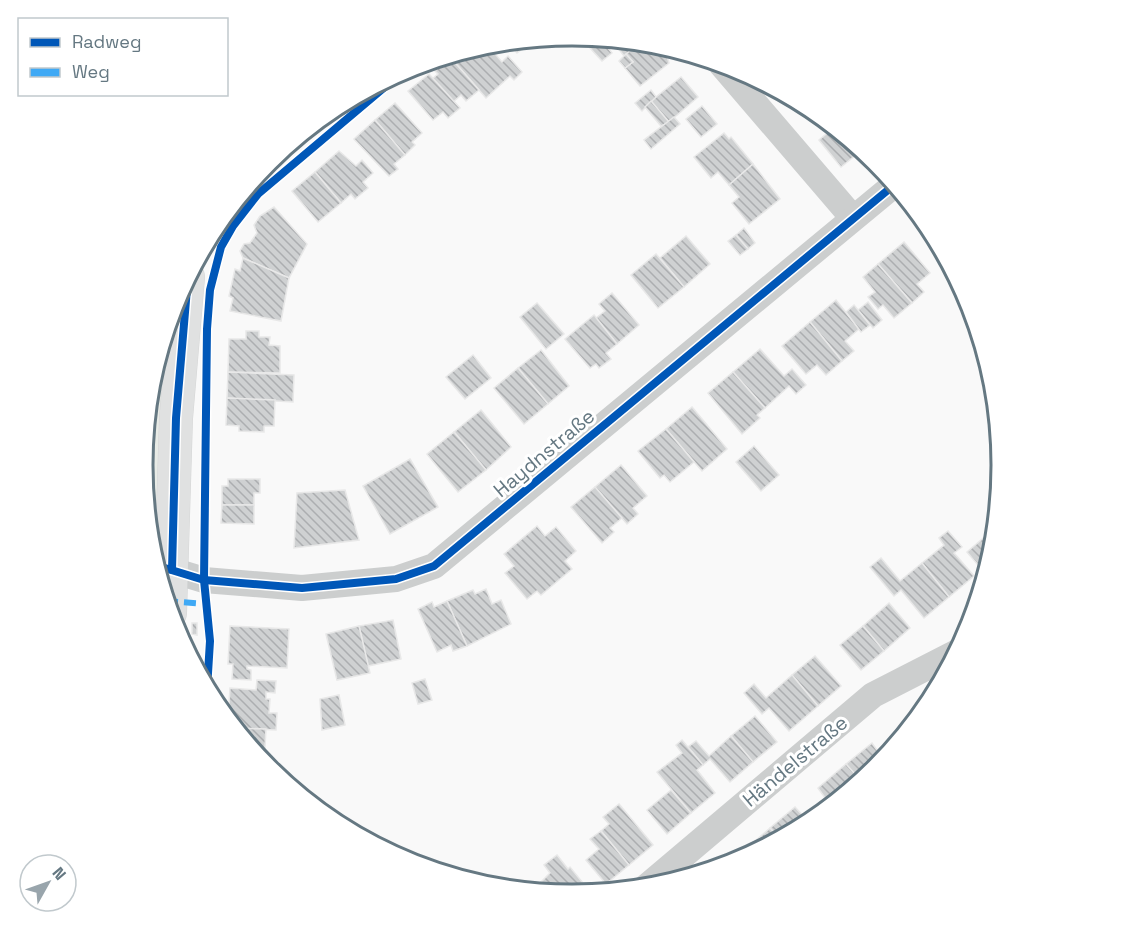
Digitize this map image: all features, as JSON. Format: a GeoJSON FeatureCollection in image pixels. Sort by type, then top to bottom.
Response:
{"type":"FeatureCollection","features":[{"type":"Feature","properties":{"kind":"main road"},"geometry":{"type":"LineString","coordinates":[[164,562],[186,303]]}},
{"type":"Feature","properties":{"kind":"street"},"geometry":{"type":"LineString","coordinates":[[734,79],[853,218]]}},
{"type":"Feature","properties":{"kind":"street","name":"Haydnstraße"},"geometry":{"type":"LineString","coordinates":[[166,568],[204,580],[302,588],[396,579],[434,566],[888,190]]}},
{"type":"Feature","properties":{"kind":"street","name":"Händelstraße"},"geometry":{"type":"LineString","coordinates":[[661,874],[873,695],[944,659]]}},
{"type":"Feature","properties":{"kind":"shaded area"},"geometry":{"type":"Polygon","coordinates":[[[164,372],[159,505],[160,520],[157,519],[153,466],[157,411],[164,372]]]}},
{"type":"Feature","properties":{"kind":"building"},"geometry":{"type":"Polygon","coordinates":[[[590,48],[608,48],[612,53],[602,61],[590,48]]]}},
{"type":"Feature","properties":{"kind":"building"},"geometry":{"type":"Polygon","coordinates":[[[619,49],[631,51],[624,56],[619,49]]]}},
{"type":"Feature","properties":{"kind":"building"},"geometry":{"type":"Polygon","coordinates":[[[630,51],[654,55],[668,58],[669,63],[640,86],[625,68],[633,62],[626,54],[630,51]]]}},
{"type":"Feature","properties":{"kind":"building"},"geometry":{"type":"Polygon","coordinates":[[[495,54],[502,62],[508,56],[522,72],[514,80],[510,76],[486,98],[456,63],[495,54]]]}},
{"type":"Feature","properties":{"kind":"building"},"geometry":{"type":"Polygon","coordinates":[[[626,54],[633,62],[625,68],[619,61],[626,54]]]}},
{"type":"Feature","properties":{"kind":"building"},"geometry":{"type":"Polygon","coordinates":[[[456,63],[479,90],[466,101],[461,95],[452,103],[432,79],[438,74],[435,71],[456,63]]]}},
{"type":"Feature","properties":{"kind":"building"},"geometry":{"type":"Polygon","coordinates":[[[429,74],[460,108],[448,118],[443,112],[433,120],[408,91],[429,74]]]}},
{"type":"Feature","properties":{"kind":"building"},"geometry":{"type":"Polygon","coordinates":[[[681,77],[698,97],[669,122],[651,101],[681,77]]]}},
{"type":"Feature","properties":{"kind":"building"},"geometry":{"type":"Polygon","coordinates":[[[651,90],[656,97],[642,111],[635,103],[651,90]]]}},
{"type":"Feature","properties":{"kind":"building"},"geometry":{"type":"Polygon","coordinates":[[[651,101],[669,122],[661,126],[645,107],[651,101]]]}},
{"type":"Feature","properties":{"kind":"building"},"geometry":{"type":"Polygon","coordinates":[[[395,103],[422,133],[412,142],[415,145],[405,155],[375,120],[395,103]]]}},
{"type":"Feature","properties":{"kind":"building"},"geometry":{"type":"Polygon","coordinates":[[[702,106],[717,124],[701,137],[686,119],[702,106]]]}},
{"type":"Feature","properties":{"kind":"building"},"geometry":{"type":"Polygon","coordinates":[[[674,117],[680,124],[651,149],[644,140],[674,117]]]}},
{"type":"Feature","properties":{"kind":"building"},"geometry":{"type":"Polygon","coordinates":[[[375,120],[405,155],[394,164],[398,169],[389,176],[354,139],[375,120]]]}},
{"type":"Feature","properties":{"kind":"building"},"geometry":{"type":"Polygon","coordinates":[[[724,133],[729,139],[731,137],[753,164],[729,185],[718,172],[711,178],[694,157],[724,133]]]}},
{"type":"Feature","properties":{"kind":"building"},"geometry":{"type":"Polygon","coordinates":[[[827,133],[854,156],[841,167],[819,140],[827,133]]]}},
{"type":"Feature","properties":{"kind":"building"},"geometry":{"type":"Polygon","coordinates":[[[339,151],[356,166],[362,160],[373,173],[363,182],[368,188],[355,199],[351,194],[341,203],[315,172],[339,151]]]}},
{"type":"Feature","properties":{"kind":"building"},"geometry":{"type":"Polygon","coordinates":[[[753,164],[780,199],[749,224],[732,203],[739,197],[729,185],[753,164]]]}},
{"type":"Feature","properties":{"kind":"building"},"geometry":{"type":"Polygon","coordinates":[[[315,172],[341,203],[318,222],[292,191],[315,172]]]}},
{"type":"Feature","properties":{"kind":"building"},"geometry":{"type":"Polygon","coordinates":[[[274,207],[307,244],[289,278],[243,258],[240,251],[244,244],[250,243],[257,233],[254,225],[260,216],[274,207]]]}},
{"type":"Feature","properties":{"kind":"building"},"geometry":{"type":"Polygon","coordinates":[[[744,228],[755,243],[748,249],[736,235],[744,228]]]}},
{"type":"Feature","properties":{"kind":"building"},"geometry":{"type":"Polygon","coordinates":[[[736,235],[748,249],[740,255],[728,241],[736,235]]]}},
{"type":"Feature","properties":{"kind":"building"},"geometry":{"type":"Polygon","coordinates":[[[686,236],[710,264],[684,287],[660,258],[686,236]]]}},
{"type":"Feature","properties":{"kind":"building"},"geometry":{"type":"Polygon","coordinates":[[[904,242],[930,273],[917,284],[924,292],[912,303],[878,264],[904,242]]]}},
{"type":"Feature","properties":{"kind":"building"},"geometry":{"type":"Polygon","coordinates":[[[656,254],[684,287],[658,308],[631,275],[656,254]]]}},
{"type":"Feature","properties":{"kind":"building"},"geometry":{"type":"Polygon","coordinates":[[[243,258],[289,278],[281,321],[230,311],[233,298],[229,296],[235,269],[240,271],[243,258]]]}},
{"type":"Feature","properties":{"kind":"building"},"geometry":{"type":"Polygon","coordinates":[[[878,264],[912,303],[894,318],[883,305],[878,309],[868,297],[875,292],[863,277],[878,264]]]}},
{"type":"Feature","properties":{"kind":"building"},"geometry":{"type":"Polygon","coordinates":[[[612,293],[639,325],[617,344],[596,318],[605,311],[599,304],[612,293]]]}},
{"type":"Feature","properties":{"kind":"building"},"geometry":{"type":"Polygon","coordinates":[[[836,300],[859,329],[845,341],[854,351],[842,361],[810,322],[836,300]]]}},
{"type":"Feature","properties":{"kind":"building"},"geometry":{"type":"Polygon","coordinates":[[[868,302],[882,320],[873,328],[858,310],[868,302]]]}},
{"type":"Feature","properties":{"kind":"building"},"geometry":{"type":"Polygon","coordinates":[[[537,303],[564,334],[546,349],[520,317],[537,303]]]}},
{"type":"Feature","properties":{"kind":"building"},"geometry":{"type":"Polygon","coordinates":[[[854,305],[870,325],[861,332],[846,312],[854,305]]]}},
{"type":"Feature","properties":{"kind":"building"},"geometry":{"type":"Polygon","coordinates":[[[594,315],[617,344],[606,353],[611,359],[599,368],[596,364],[590,368],[565,339],[594,315]]]}},
{"type":"Feature","properties":{"kind":"building"},"geometry":{"type":"Polygon","coordinates":[[[810,322],[842,361],[826,375],[817,365],[806,374],[782,346],[810,322]]]}},
{"type":"Feature","properties":{"kind":"building"},"geometry":{"type":"Polygon","coordinates":[[[246,331],[259,331],[259,337],[270,337],[269,345],[280,346],[280,373],[228,372],[229,339],[246,339],[246,331]]]}},
{"type":"Feature","properties":{"kind":"building"},"geometry":{"type":"Polygon","coordinates":[[[760,349],[784,376],[792,369],[806,385],[796,394],[789,386],[765,408],[733,372],[760,349]]]}},
{"type":"Feature","properties":{"kind":"building"},"geometry":{"type":"Polygon","coordinates":[[[541,350],[569,386],[548,404],[518,368],[541,350]]]}},
{"type":"Feature","properties":{"kind":"building"},"geometry":{"type":"Polygon","coordinates":[[[473,355],[491,378],[465,399],[446,377],[473,355]]]}},
{"type":"Feature","properties":{"kind":"building"},"geometry":{"type":"Polygon","coordinates":[[[518,368],[548,404],[524,424],[494,388],[518,368]]]}},
{"type":"Feature","properties":{"kind":"building"},"geometry":{"type":"Polygon","coordinates":[[[228,372],[294,375],[293,402],[227,398],[228,372]]]}},
{"type":"Feature","properties":{"kind":"building"},"geometry":{"type":"Polygon","coordinates":[[[733,372],[765,408],[757,415],[760,418],[742,434],[708,393],[733,372]]]}},
{"type":"Feature","properties":{"kind":"building"},"geometry":{"type":"Polygon","coordinates":[[[227,398],[275,400],[274,426],[264,426],[264,432],[239,431],[239,426],[226,425],[227,398]]]}},
{"type":"Feature","properties":{"kind":"building"},"geometry":{"type":"Polygon","coordinates":[[[692,407],[727,449],[702,471],[666,429],[692,407]]]}},
{"type":"Feature","properties":{"kind":"building"},"geometry":{"type":"Polygon","coordinates":[[[481,410],[511,447],[486,470],[454,432],[481,410]]]}},
{"type":"Feature","properties":{"kind":"building"},"geometry":{"type":"Polygon","coordinates":[[[666,429],[694,462],[670,482],[664,475],[660,478],[638,451],[666,429]]]}},
{"type":"Feature","properties":{"kind":"building"},"geometry":{"type":"Polygon","coordinates":[[[454,432],[486,470],[458,492],[427,454],[454,432]]]}},
{"type":"Feature","properties":{"kind":"building"},"geometry":{"type":"Polygon","coordinates":[[[754,446],[779,475],[761,491],[736,462],[754,446]]]}},
{"type":"Feature","properties":{"kind":"building"},"geometry":{"type":"Polygon","coordinates":[[[410,459],[438,507],[390,534],[363,486],[410,459]]]}},
{"type":"Feature","properties":{"kind":"building"},"geometry":{"type":"Polygon","coordinates":[[[621,465],[647,496],[633,508],[638,514],[627,524],[595,487],[621,465]]]}},
{"type":"Feature","properties":{"kind":"building"},"geometry":{"type":"Polygon","coordinates":[[[228,479],[260,479],[260,493],[254,493],[254,505],[222,505],[222,486],[228,486],[228,479]]]}},
{"type":"Feature","properties":{"kind":"building"},"geometry":{"type":"Polygon","coordinates":[[[595,487],[622,518],[610,528],[614,532],[602,543],[571,507],[595,487]]]}},
{"type":"Feature","properties":{"kind":"building"},"geometry":{"type":"Polygon","coordinates":[[[345,490],[359,540],[294,548],[297,493],[345,490]]]}},
{"type":"Feature","properties":{"kind":"building"},"geometry":{"type":"Polygon","coordinates":[[[222,505],[254,505],[254,524],[221,523],[222,505]]]}},
{"type":"Feature","properties":{"kind":"building"},"geometry":{"type":"Polygon","coordinates":[[[537,526],[545,536],[556,527],[576,551],[565,561],[572,569],[541,595],[537,591],[527,599],[505,573],[514,566],[504,554],[537,526]]]}},
{"type":"Feature","properties":{"kind":"building"},"geometry":{"type":"Polygon","coordinates":[[[948,531],[962,547],[954,553],[974,576],[949,597],[922,563],[944,545],[939,538],[948,531]]]}},
{"type":"Feature","properties":{"kind":"building"},"geometry":{"type":"Polygon","coordinates":[[[984,537],[979,566],[967,552],[984,537]]]}},
{"type":"Feature","properties":{"kind":"building"},"geometry":{"type":"Polygon","coordinates":[[[881,558],[900,581],[922,563],[949,597],[924,618],[901,590],[894,596],[870,567],[881,558]]]}},
{"type":"Feature","properties":{"kind":"building"},"geometry":{"type":"Polygon","coordinates":[[[486,589],[492,604],[501,600],[511,624],[467,646],[447,601],[473,590],[475,594],[486,589]]]}},
{"type":"Feature","properties":{"kind":"building"},"geometry":{"type":"Polygon","coordinates":[[[447,601],[467,646],[453,651],[451,645],[437,652],[418,609],[432,602],[434,607],[447,601]]]}},
{"type":"Feature","properties":{"kind":"building"},"geometry":{"type":"Polygon","coordinates":[[[889,603],[910,628],[884,651],[863,626],[889,603]]]}},
{"type":"Feature","properties":{"kind":"building"},"geometry":{"type":"Polygon","coordinates":[[[393,620],[401,659],[368,666],[359,626],[393,620]]]}},
{"type":"Feature","properties":{"kind":"building"},"geometry":{"type":"Polygon","coordinates":[[[192,623],[197,623],[197,635],[192,634],[192,623]]]}},
{"type":"Feature","properties":{"kind":"building"},"geometry":{"type":"Polygon","coordinates":[[[230,626],[289,629],[287,668],[247,666],[247,669],[251,670],[251,680],[232,679],[233,664],[228,664],[230,626]]]}},
{"type":"Feature","properties":{"kind":"building"},"geometry":{"type":"Polygon","coordinates":[[[359,626],[370,673],[337,680],[326,634],[359,626]]]}},
{"type":"Feature","properties":{"kind":"building"},"geometry":{"type":"Polygon","coordinates":[[[863,626],[884,651],[861,670],[840,645],[863,626]]]}},
{"type":"Feature","properties":{"kind":"building"},"geometry":{"type":"Polygon","coordinates":[[[815,656],[841,686],[818,706],[792,675],[815,656]]]}},
{"type":"Feature","properties":{"kind":"building"},"geometry":{"type":"Polygon","coordinates":[[[792,675],[818,706],[789,731],[769,708],[762,714],[744,693],[754,684],[766,698],[792,675]]]}},
{"type":"Feature","properties":{"kind":"building"},"geometry":{"type":"Polygon","coordinates":[[[425,679],[432,700],[418,704],[412,683],[425,679]]]}},
{"type":"Feature","properties":{"kind":"building"},"geometry":{"type":"Polygon","coordinates":[[[257,680],[276,681],[275,693],[266,692],[266,699],[270,699],[269,713],[277,713],[276,730],[246,729],[229,705],[230,688],[256,690],[257,680]]]}},
{"type":"Feature","properties":{"kind":"building"},"geometry":{"type":"Polygon","coordinates":[[[339,695],[345,725],[322,730],[320,699],[339,695]]]}},
{"type":"Feature","properties":{"kind":"building"},"geometry":{"type":"Polygon","coordinates":[[[755,716],[777,742],[753,762],[731,736],[755,716]]]}},
{"type":"Feature","properties":{"kind":"building"},"geometry":{"type":"Polygon","coordinates":[[[246,728],[266,729],[265,750],[246,728]]]}},
{"type":"Feature","properties":{"kind":"building"},"geometry":{"type":"Polygon","coordinates":[[[731,736],[753,762],[730,782],[710,759],[703,765],[688,747],[696,741],[709,756],[731,736]]]}},
{"type":"Feature","properties":{"kind":"building"},"geometry":{"type":"Polygon","coordinates":[[[682,740],[703,765],[697,770],[715,793],[691,813],[657,772],[682,753],[676,745],[682,740]]]}},
{"type":"Feature","properties":{"kind":"building"},"geometry":{"type":"Polygon","coordinates":[[[872,743],[878,752],[855,774],[846,764],[872,743]]]}},
{"type":"Feature","properties":{"kind":"building"},"geometry":{"type":"Polygon","coordinates":[[[846,764],[855,774],[826,799],[818,788],[846,764]]]}},
{"type":"Feature","properties":{"kind":"building"},"geometry":{"type":"Polygon","coordinates":[[[671,790],[691,813],[667,834],[647,810],[671,790]]]}},
{"type":"Feature","properties":{"kind":"building"},"geometry":{"type":"Polygon","coordinates":[[[619,804],[653,845],[629,865],[601,831],[609,824],[603,817],[619,804]]]}},
{"type":"Feature","properties":{"kind":"building"},"geometry":{"type":"Polygon","coordinates":[[[795,807],[803,815],[774,832],[770,828],[795,807]]]}},
{"type":"Feature","properties":{"kind":"building"},"geometry":{"type":"Polygon","coordinates":[[[770,828],[774,832],[757,841],[753,843],[770,828]]]}},
{"type":"Feature","properties":{"kind":"building"},"geometry":{"type":"Polygon","coordinates":[[[601,831],[629,865],[607,883],[586,860],[599,849],[590,839],[601,831]]]}},
{"type":"Feature","properties":{"kind":"building"},"geometry":{"type":"Polygon","coordinates":[[[557,855],[584,884],[542,884],[541,882],[550,873],[544,865],[557,855]]]}},
{"type":"Feature","properties":{"kind":"marked path"},"geometry":{"type":"LineString","coordinates":[[176,602],[207,604]]}},
{"type":"Feature","properties":{"kind":"cycle path"},"geometry":{"type":"LineString","coordinates":[[208,673],[210,641],[204,580],[207,329],[210,290],[221,247],[233,226],[258,194],[371,99]]}},
{"type":"Feature","properties":{"kind":"cycle path"},"geometry":{"type":"LineString","coordinates":[[166,568],[204,580],[302,588],[396,579],[434,566],[888,190]]}},
{"type":"Feature","properties":{"kind":"cycle path"},"geometry":{"type":"LineString","coordinates":[[172,570],[176,418],[186,303]]}}]}
